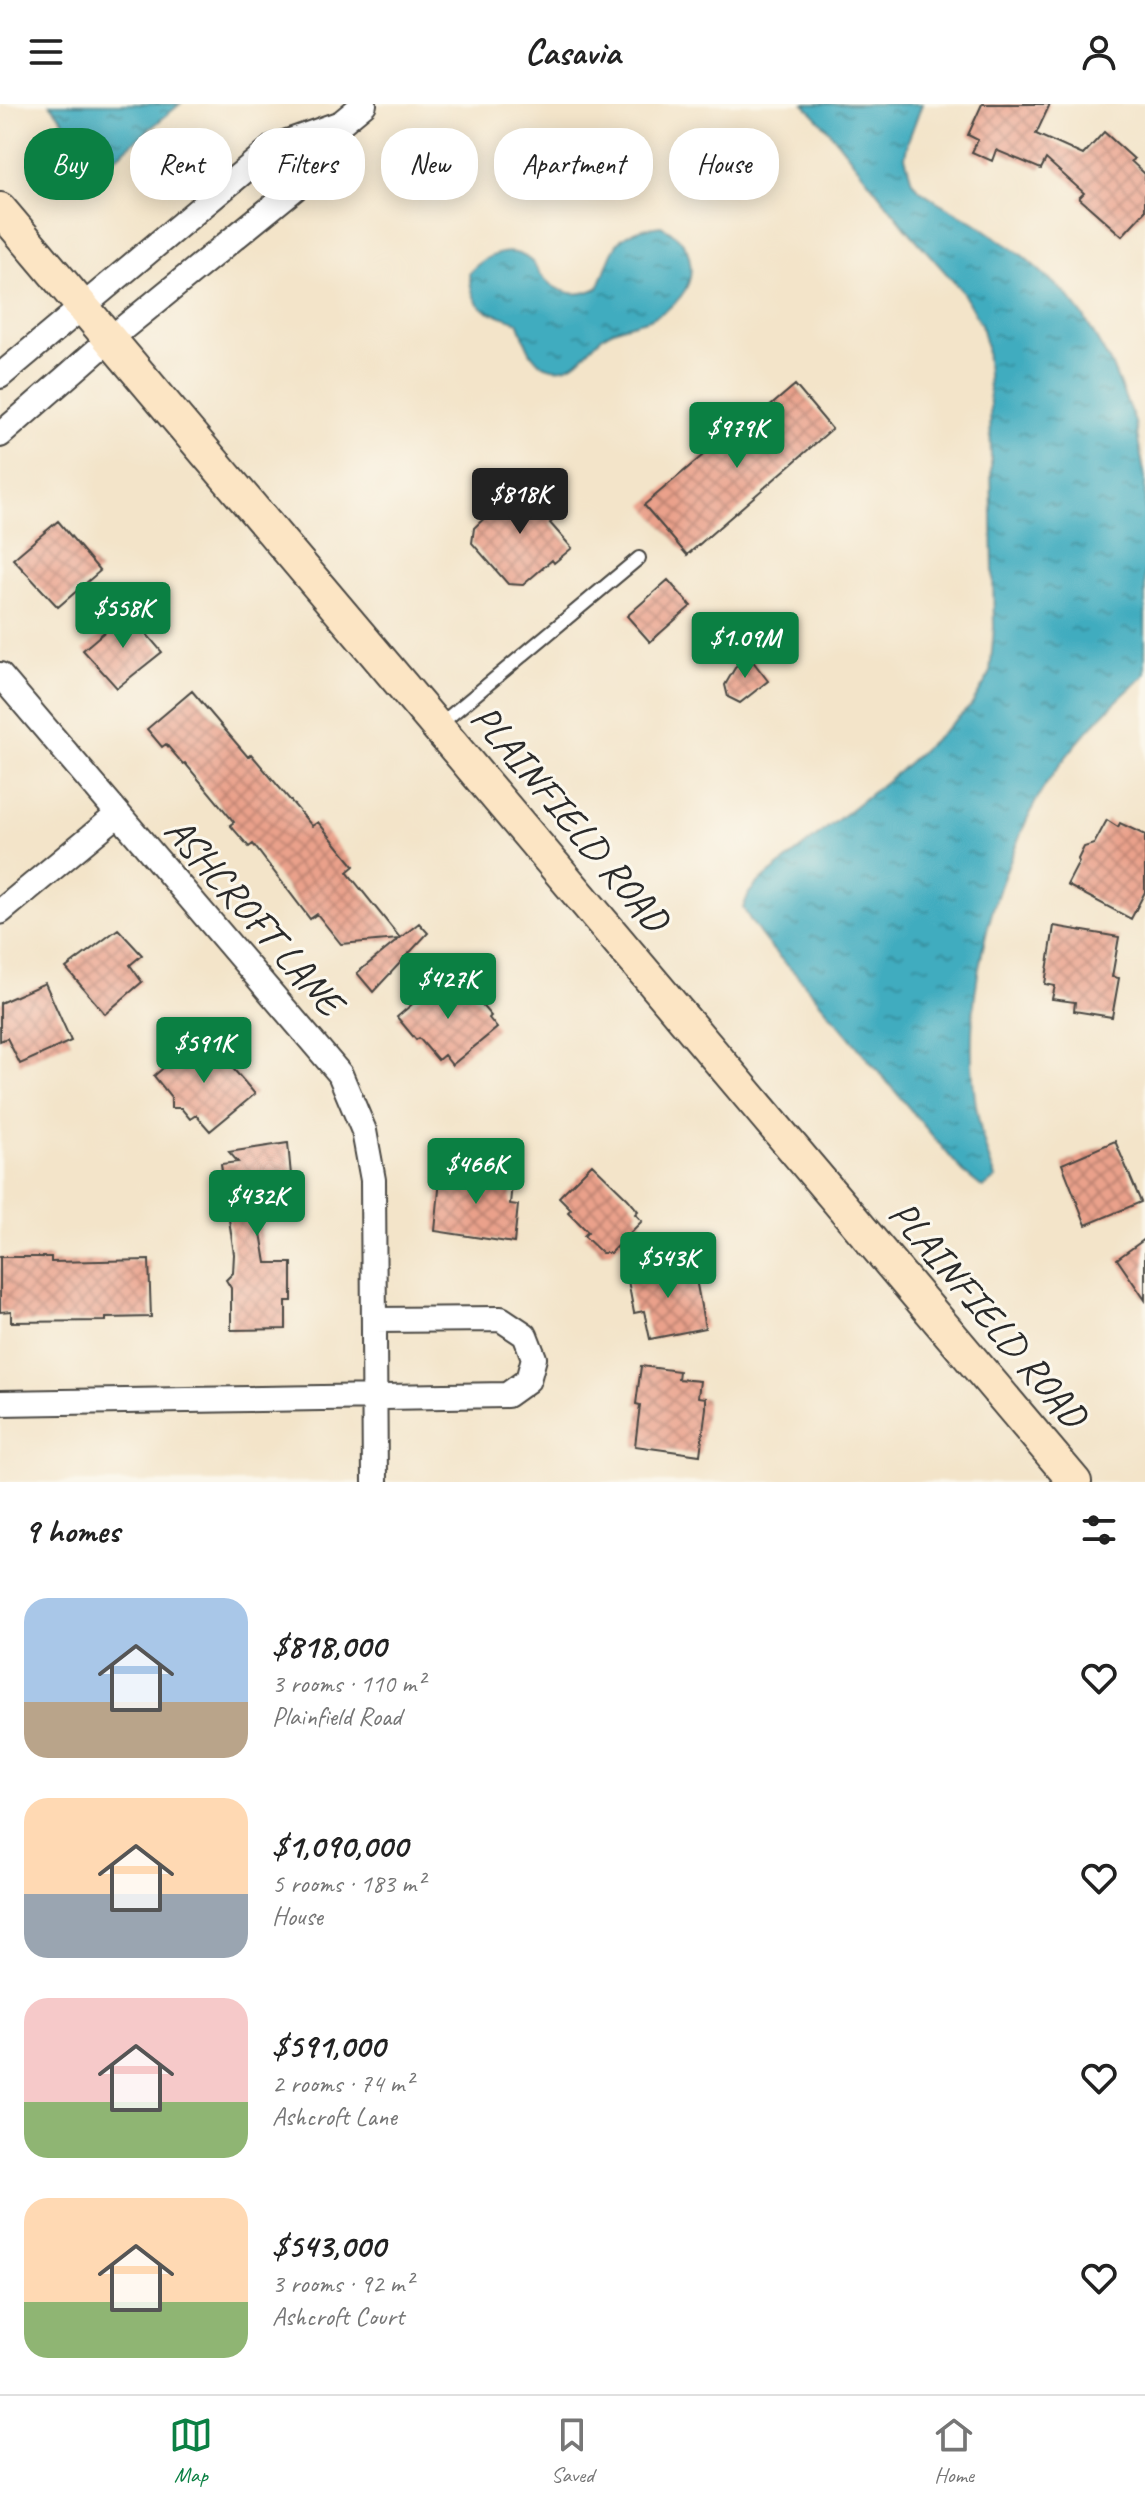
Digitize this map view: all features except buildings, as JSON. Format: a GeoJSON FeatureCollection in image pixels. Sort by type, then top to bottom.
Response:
{"type":"FeatureCollection","features":[{"type":"Feature","properties":{"kind":"main road","name":"PLAINFIELD ROAD"},"geometry":{"type":"LineString","coordinates":[[0,209],[1075,1482]]}},
{"type":"Feature","properties":{"kind":"street"},"geometry":{"type":"LineString","coordinates":[[0,376],[273,147],[341,123],[364,104]]}},
{"type":"Feature","properties":{"kind":"street"},"geometry":{"type":"LineString","coordinates":[[0,435],[110,339],[314,173],[341,123]]}},
{"type":"Feature","properties":{"kind":"street","name":"ASHCROFT LANE"},"geometry":{"type":"LineString","coordinates":[[0,675],[340,1074],[364,1131],[373,1180],[375,1482]]}},
{"type":"Feature","properties":{"kind":"street"},"geometry":{"type":"LineString","coordinates":[[0,912],[117,815]]}},
{"type":"Feature","properties":{"kind":"street"},"geometry":{"type":"LineString","coordinates":[[0,1403],[507,1395],[528,1380],[534,1358],[525,1335],[501,1319],[374,1320]]}},
{"type":"Feature","properties":{"kind":"lane"},"geometry":{"type":"LineString","coordinates":[[438,726],[639,558]]}},
{"type":"Feature","properties":{"kind":"water"},"geometry":{"type":"Polygon","coordinates":[[[50,104],[180,104],[151,128],[130,128],[130,145],[114,158],[114,128],[69,128],[50,104]]]}},
{"type":"Feature","properties":{"kind":"water"},"geometry":{"type":"Polygon","coordinates":[[[804,104],[922,104],[905,157],[912,181],[920,190],[1023,256],[1066,294],[1084,317],[1112,366],[1135,422],[1145,478],[1145,672],[1078,742],[1041,793],[1019,838],[988,926],[973,1011],[972,1054],[975,1096],[983,1138],[996,1178],[983,1188],[963,1172],[768,944],[743,908],[749,893],[758,883],[898,772],[971,706],[990,674],[994,627],[990,405],[986,346],[981,325],[962,291],[804,104]]]}},
{"type":"Feature","properties":{"kind":"water"},"geometry":{"type":"Polygon","coordinates":[[[661,226],[681,240],[687,250],[691,271],[686,289],[668,309],[606,334],[568,366],[552,368],[538,361],[529,350],[518,322],[489,312],[474,296],[469,273],[482,261],[506,252],[531,261],[554,287],[575,293],[590,291],[598,288],[612,252],[623,237],[661,226]]]}}]}
